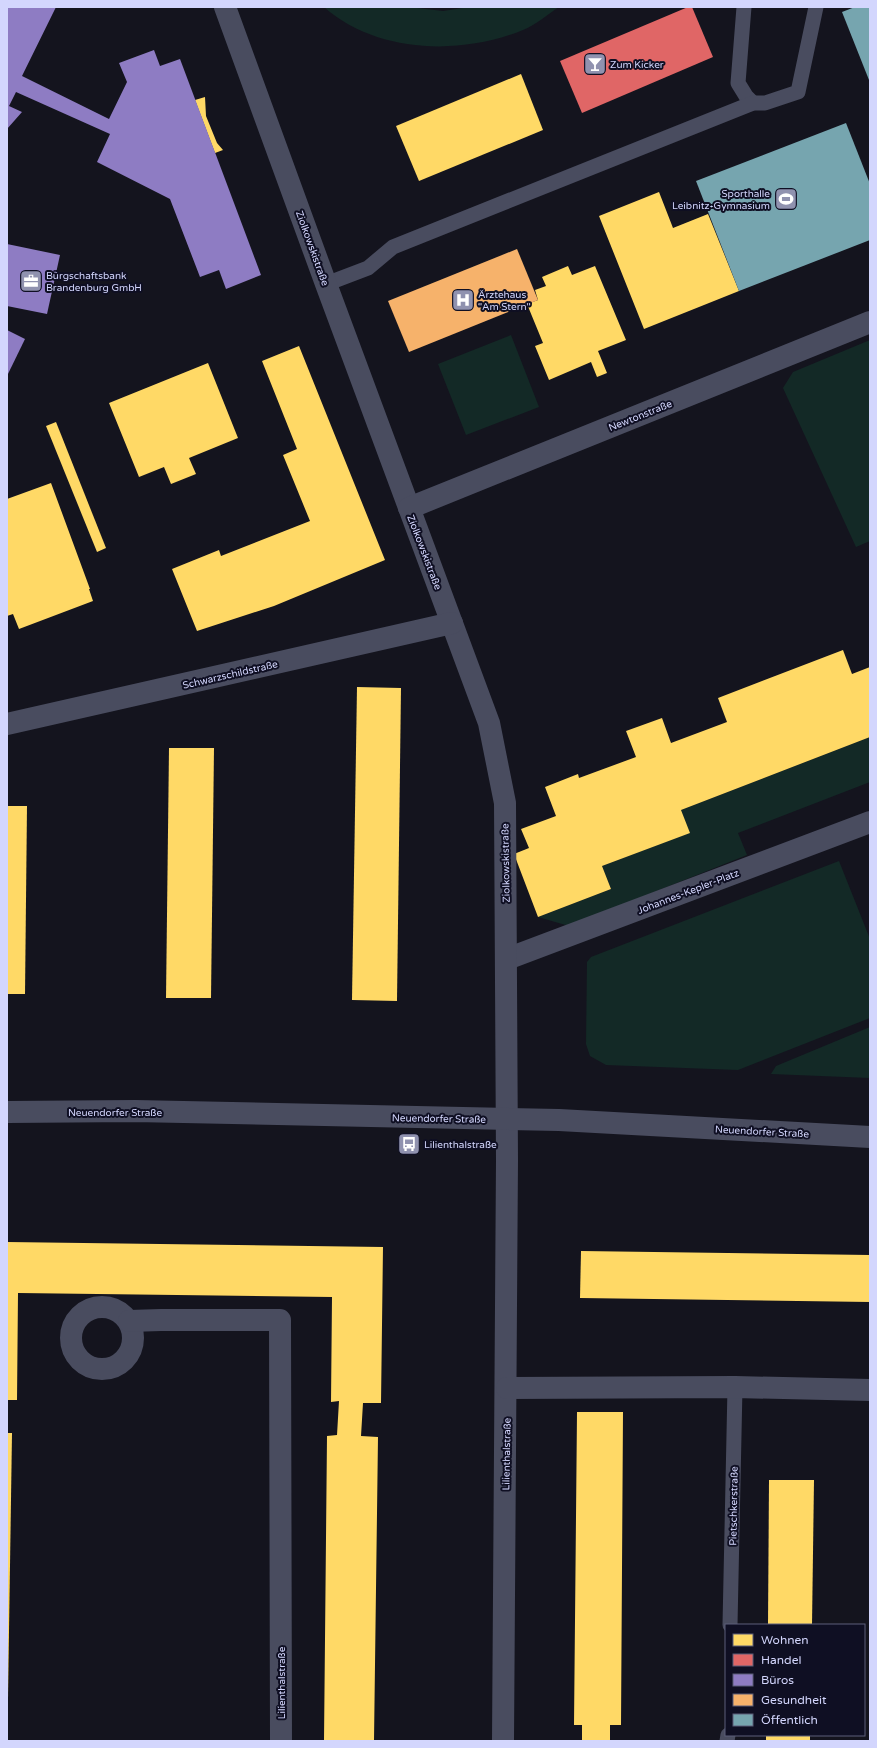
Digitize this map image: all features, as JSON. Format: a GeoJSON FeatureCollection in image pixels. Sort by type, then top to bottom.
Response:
{"type":"FeatureCollection","features":[{"type":"Feature","properties":{"kind":"street","name":"Ziolkowskistraße"},"geometry":{"type":"LineString","coordinates":[[225,7],[489,723],[505,803],[507,1119]]}},
{"type":"Feature","properties":{"kind":"street","name":"Newtonstraße"},"geometry":{"type":"LineString","coordinates":[[409,508],[870,322]]}},
{"type":"Feature","properties":{"kind":"street","name":"Schwarzschildstraße"},"geometry":{"type":"LineString","coordinates":[[7,724],[452,623]]}},
{"type":"Feature","properties":{"kind":"street","name":"Johannes-Kepler-Platz"},"geometry":{"type":"LineString","coordinates":[[507,959],[870,822]]}},
{"type":"Feature","properties":{"kind":"street","name":"Neuendorfer Straße"},"geometry":{"type":"LineString","coordinates":[[7,1112],[135,1111],[559,1120],[870,1137]]}},
{"type":"Feature","properties":{"kind":"street","name":"Lilienthalstraße"},"geometry":{"type":"LineString","coordinates":[[503,1741],[507,1388],[507,1119]]}},
{"type":"Feature","properties":{"kind":"street","name":"Lilienthalstraße"},"geometry":{"type":"LineString","coordinates":[[129,1321],[280,1320],[281,1741]]}},
{"type":"Feature","properties":{"kind":"street"},"geometry":{"type":"LineString","coordinates":[[507,1388],[735,1387],[870,1390]]}},
{"type":"Feature","properties":{"kind":"lane"},"geometry":{"type":"LineString","coordinates":[[744,7],[738,83],[746,96],[753,102]]}},
{"type":"Feature","properties":{"kind":"lane"},"geometry":{"type":"LineString","coordinates":[[326,284],[368,268],[393,247],[753,102],[765,103],[798,92],[816,7]]}},
{"type":"Feature","properties":{"kind":"lane","name":"Pietschkerstraße"},"geometry":{"type":"LineString","coordinates":[[730,1624],[735,1387]]}},
{"type":"Feature","properties":{"kind":"green space"},"geometry":{"type":"Polygon","coordinates":[[[324,7],[409,7],[443,11],[469,7],[559,7],[528,28],[498,38],[473,44],[419,46],[368,34],[345,22],[324,7]]]}},
{"type":"Feature","properties":{"kind":"green space"},"geometry":{"type":"Polygon","coordinates":[[[511,335],[539,407],[466,435],[438,364],[511,335]]]}},
{"type":"Feature","properties":{"kind":"green space"},"geometry":{"type":"Polygon","coordinates":[[[870,340],[870,541],[856,547],[783,388],[793,372],[870,340]]]}},
{"type":"Feature","properties":{"kind":"green space"},"geometry":{"type":"Polygon","coordinates":[[[870,737],[870,782],[738,833],[747,855],[569,926],[538,917],[611,889],[602,866],[689,833],[681,810],[870,737]]]}},
{"type":"Feature","properties":{"kind":"green space"},"geometry":{"type":"Polygon","coordinates":[[[839,861],[870,939],[870,1018],[738,1070],[606,1065],[590,1056],[586,1044],[587,962],[591,957],[839,861]]]}},
{"type":"Feature","properties":{"kind":"green space"},"geometry":{"type":"Polygon","coordinates":[[[870,1027],[870,1078],[771,1074],[776,1066],[870,1027]]]}},
{"type":"Feature","properties":{"kind":"building: Wohnen"},"geometry":{"type":"Polygon","coordinates":[[[521,74],[543,130],[419,181],[396,126],[521,74]]]}},
{"type":"Feature","properties":{"kind":"building: Wohnen"},"geometry":{"type":"Polygon","coordinates":[[[205,97],[206,116],[217,143],[223,150],[215,153],[195,100],[205,97]]]}},
{"type":"Feature","properties":{"kind":"building: Wohnen"},"geometry":{"type":"Polygon","coordinates":[[[659,192],[673,228],[708,214],[739,291],[644,329],[599,216],[659,192]]]}},
{"type":"Feature","properties":{"kind":"building: Wohnen"},"geometry":{"type":"Polygon","coordinates":[[[568,266],[572,275],[595,266],[626,340],[598,351],[607,373],[597,377],[591,362],[549,380],[535,346],[543,343],[527,304],[538,300],[535,290],[546,286],[542,277],[568,266]]]}},
{"type":"Feature","properties":{"kind":"building: Wohnen"},"geometry":{"type":"Polygon","coordinates":[[[299,346],[385,560],[274,606],[197,631],[172,569],[219,550],[221,556],[310,521],[283,455],[297,449],[262,361],[299,346]]]}},
{"type":"Feature","properties":{"kind":"building: Wohnen"},"geometry":{"type":"Polygon","coordinates":[[[208,363],[238,438],[189,458],[196,474],[171,484],[164,467],[139,477],[109,403],[208,363]]]}},
{"type":"Feature","properties":{"kind":"building: Wohnen"},"geometry":{"type":"Polygon","coordinates":[[[56,422],[106,548],[97,552],[46,426],[56,422]]]}},
{"type":"Feature","properties":{"kind":"building: Wohnen"},"geometry":{"type":"Polygon","coordinates":[[[51,483],[93,601],[19,629],[13,614],[7,616],[7,499],[51,483]]]}},
{"type":"Feature","properties":{"kind":"building: Wohnen"},"geometry":{"type":"Polygon","coordinates":[[[843,650],[852,674],[870,667],[870,737],[681,810],[690,833],[602,866],[611,889],[538,917],[514,854],[529,848],[521,829],[556,816],[545,787],[578,774],[579,778],[636,757],[626,731],[662,718],[671,743],[727,722],[718,698],[843,650]]]}},
{"type":"Feature","properties":{"kind":"building: Wohnen"},"geometry":{"type":"Polygon","coordinates":[[[357,687],[401,688],[397,1001],[352,1000],[357,687]]]}},
{"type":"Feature","properties":{"kind":"building: Wohnen"},"geometry":{"type":"Polygon","coordinates":[[[169,748],[214,748],[211,998],[166,998],[169,748]]]}},
{"type":"Feature","properties":{"kind":"building: Wohnen"},"geometry":{"type":"Polygon","coordinates":[[[7,806],[27,806],[25,994],[7,994],[7,806]]]}},
{"type":"Feature","properties":{"kind":"building: Wohnen"},"geometry":{"type":"Polygon","coordinates":[[[7,1242],[383,1247],[381,1403],[363,1403],[361,1436],[378,1437],[374,1741],[324,1741],[327,1436],[337,1435],[339,1401],[331,1402],[332,1297],[18,1293],[17,1400],[7,1400],[7,1242]]]}},
{"type":"Feature","properties":{"kind":"building: Wohnen"},"geometry":{"type":"Polygon","coordinates":[[[581,1251],[870,1255],[870,1302],[580,1298],[581,1251]]]}},
{"type":"Feature","properties":{"kind":"building: Wohnen"},"geometry":{"type":"Polygon","coordinates":[[[577,1412],[623,1412],[621,1725],[610,1725],[610,1741],[582,1741],[582,1725],[574,1725],[577,1412]]]}},
{"type":"Feature","properties":{"kind":"building: Wohnen"},"geometry":{"type":"Polygon","coordinates":[[[7,1433],[12,1433],[8,1698],[7,1698],[7,1433]]]}},
{"type":"Feature","properties":{"kind":"building: Wohnen"},"geometry":{"type":"Polygon","coordinates":[[[769,1480],[814,1480],[812,1624],[768,1624],[769,1480]]]}},
{"type":"Feature","properties":{"kind":"building: Wohnen"},"geometry":{"type":"Polygon","coordinates":[[[766,1736],[810,1736],[810,1741],[766,1741],[766,1736]]]}},
{"type":"Feature","properties":{"kind":"building: Handel"},"geometry":{"type":"Polygon","coordinates":[[[688,7],[692,7],[713,57],[582,113],[560,61],[688,7]]]}},
{"type":"Feature","properties":{"kind":"building: Büros"},"geometry":{"type":"Polygon","coordinates":[[[7,7],[56,7],[22,76],[109,119],[127,82],[119,63],[154,50],[160,66],[180,59],[261,275],[226,289],[219,270],[200,277],[170,199],[97,162],[110,134],[16,92],[9,106],[22,112],[7,129],[7,7]]]}},
{"type":"Feature","properties":{"kind":"building: Büros","name":"Bürgschaftsbank Brandenburg GmbH"},"geometry":{"type":"Polygon","coordinates":[[[7,244],[60,255],[47,314],[7,306],[7,244]]]}},
{"type":"Feature","properties":{"kind":"building: Büros"},"geometry":{"type":"Polygon","coordinates":[[[7,330],[25,339],[7,376],[7,330]]]}},
{"type":"Feature","properties":{"kind":"building: Gesundheit","name":"Ärztehaus \"Am Stern\""},"geometry":{"type":"Polygon","coordinates":[[[517,249],[538,300],[409,352],[388,301],[517,249]]]}},
{"type":"Feature","properties":{"kind":"building: Öffentlich"},"geometry":{"type":"Polygon","coordinates":[[[855,7],[870,7],[869,80],[842,12],[855,7]]]}},
{"type":"Feature","properties":{"kind":"building: Öffentlich","name":"Sporthalle Leibnitz-Gymnasium"},"geometry":{"type":"Polygon","coordinates":[[[846,123],[870,184],[870,240],[739,291],[696,181],[846,123]]]}},
{"type":"Feature","properties":{"kind":"place","name":"Zum Kicker"},"geometry":{"type":"Point","coordinates":[595,64]}},
{"type":"Feature","properties":{"kind":"place","name":"Sporthalle Leibnitz-Gymnasium"},"geometry":{"type":"Point","coordinates":[786,199]}},
{"type":"Feature","properties":{"kind":"place","name":"Bürgschaftsbank Brandenburg GmbH"},"geometry":{"type":"Point","coordinates":[31,281]}},
{"type":"Feature","properties":{"kind":"place","name":"Ärztehaus \"Am Stern\""},"geometry":{"type":"Point","coordinates":[463,300]}},
{"type":"Feature","properties":{"kind":"place","name":"Lilienthalstraße"},"geometry":{"type":"Point","coordinates":[409,1144]}}]}
